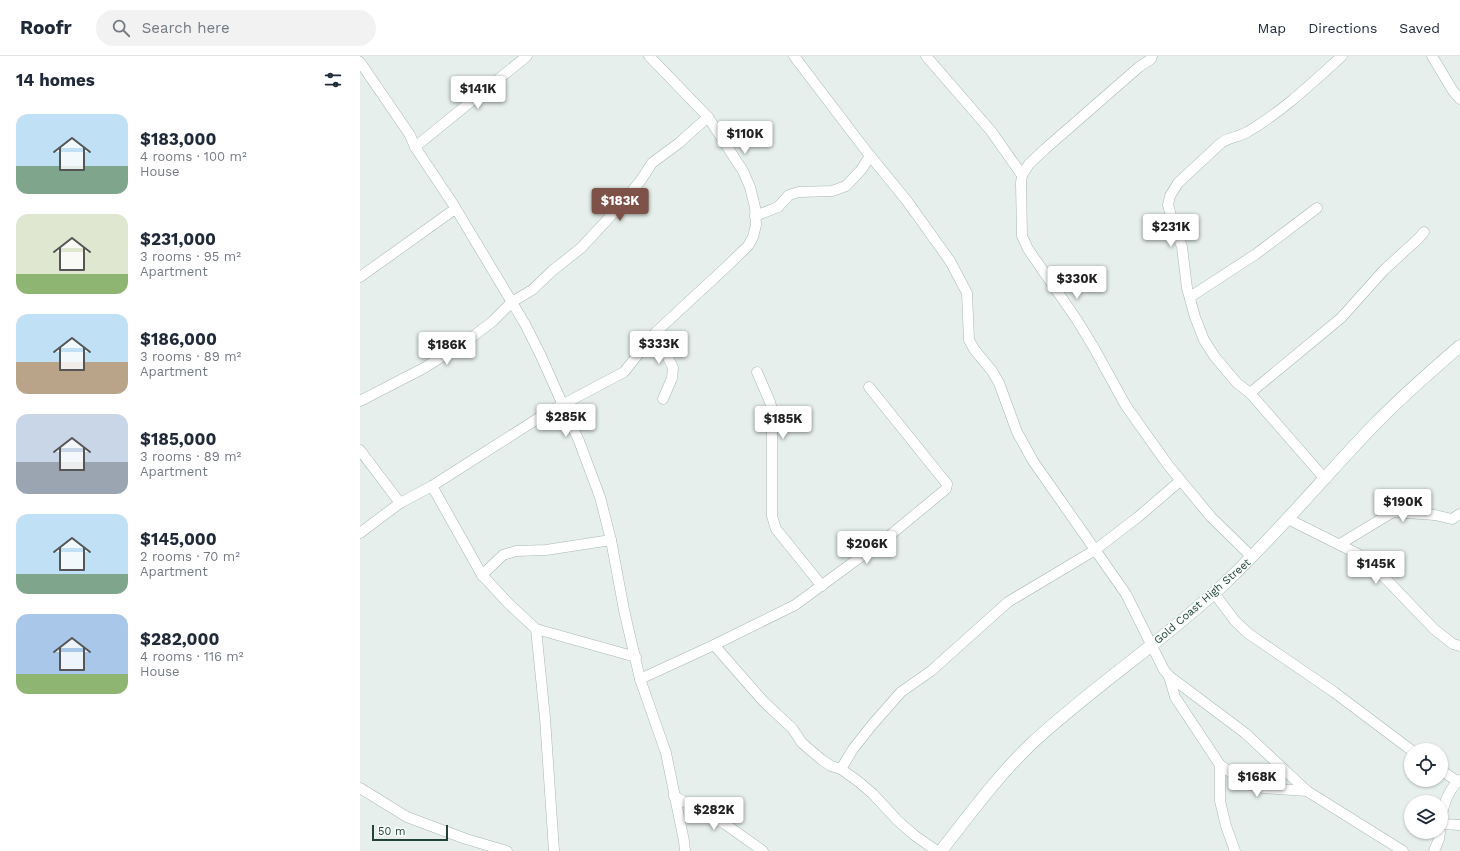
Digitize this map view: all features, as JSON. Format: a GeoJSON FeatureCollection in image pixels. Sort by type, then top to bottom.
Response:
{"type":"FeatureCollection","features":[{"type":"Feature","properties":{"kind":"street"},"geometry":{"type":"LineString","coordinates":[[415,147],[526,56]]}},
{"type":"Feature","properties":{"kind":"street"},"geometry":{"type":"LineString","coordinates":[[360,533],[400,502],[432,486],[545,414],[624,372],[656,332],[748,246],[753,237],[756,226],[755,208],[750,187],[743,171],[708,117],[649,56]]}},
{"type":"Feature","properties":{"kind":"street"},"geometry":{"type":"LineString","coordinates":[[794,56],[870,156],[907,201],[950,261],[967,293],[969,340],[974,349],[992,371],[998,382],[1016,432],[1033,461],[1126,594],[1164,670],[1169,676],[1245,733],[1307,791],[1403,851]]}},
{"type":"Feature","properties":{"kind":"street"},"geometry":{"type":"LineString","coordinates":[[926,56],[990,131],[1022,175]]}},
{"type":"Feature","properties":{"kind":"street"},"geometry":{"type":"LineString","coordinates":[[1152,56],[1151,59],[1139,67],[1045,149],[1030,164],[1022,175],[1020,213],[1022,236],[1023,241],[1077,320],[1126,406],[1180,481],[1211,517],[1252,557]]}},
{"type":"Feature","properties":{"kind":"street"},"geometry":{"type":"LineString","coordinates":[[1325,479],[1250,393],[1236,383],[1215,358],[1204,340],[1195,317],[1187,288],[1182,247],[1168,205],[1173,189],[1178,182],[1221,143],[1226,139],[1248,131],[1298,96],[1342,56]]}},
{"type":"Feature","properties":{"kind":"street"},"geometry":{"type":"LineString","coordinates":[[1432,56],[1453,91],[1460,99]]}},
{"type":"Feature","properties":{"kind":"street"},"geometry":{"type":"LineString","coordinates":[[360,62],[410,135],[415,147],[512,302],[541,356],[579,441],[600,497],[611,540],[624,610],[640,679],[666,753],[685,851]]}},
{"type":"Feature","properties":{"kind":"street"},"geometry":{"type":"LineString","coordinates":[[360,401],[424,368],[471,338],[493,321],[512,302],[532,290],[552,271],[581,248],[642,180],[652,163],[679,143],[708,117]]}},
{"type":"Feature","properties":{"kind":"street"},"geometry":{"type":"LineString","coordinates":[[755,216],[778,207],[789,195],[800,192],[832,190],[846,186],[861,170],[870,156]]}},
{"type":"Feature","properties":{"kind":"street"},"geometry":{"type":"LineString","coordinates":[[1190,297],[1256,254],[1317,208]]}},
{"type":"Feature","properties":{"kind":"street"},"geometry":{"type":"LineString","coordinates":[[360,277],[455,209]]}},
{"type":"Feature","properties":{"kind":"street"},"geometry":{"type":"LineString","coordinates":[[1250,393],[1341,318],[1384,270],[1424,232]]}},
{"type":"Feature","properties":{"kind":"street"},"geometry":{"type":"LineString","coordinates":[[656,332],[673,368],[672,378],[663,399]]}},
{"type":"Feature","properties":{"kind":"street","name":"Gold Coast High Street"},"geometry":{"type":"LineString","coordinates":[[940,851],[1004,772],[1030,746],[1082,700],[1152,646],[1214,593],[1252,557],[1288,519],[1374,424],[1460,346]]}},
{"type":"Feature","properties":{"kind":"street"},"geometry":{"type":"LineString","coordinates":[[757,372],[772,410],[772,516],[776,529],[822,586]]}},
{"type":"Feature","properties":{"kind":"street"},"geometry":{"type":"LineString","coordinates":[[640,679],[787,610],[822,586],[888,536],[947,486],[947,484],[869,387]]}},
{"type":"Feature","properties":{"kind":"street"},"geometry":{"type":"LineString","coordinates":[[360,450],[400,502]]}},
{"type":"Feature","properties":{"kind":"street"},"geometry":{"type":"LineString","coordinates":[[841,770],[853,749],[901,692],[931,671],[1008,602],[1095,550],[1138,517],[1180,481]]}},
{"type":"Feature","properties":{"kind":"street"},"geometry":{"type":"LineString","coordinates":[[432,486],[482,575],[509,604],[536,629],[636,657]]}},
{"type":"Feature","properties":{"kind":"street"},"geometry":{"type":"LineString","coordinates":[[1340,544],[1393,512],[1435,515],[1452,519],[1460,514]]}},
{"type":"Feature","properties":{"kind":"street"},"geometry":{"type":"LineString","coordinates":[[1288,519],[1358,554],[1386,579],[1444,638],[1453,644],[1460,646]]}},
{"type":"Feature","properties":{"kind":"street"},"geometry":{"type":"LineString","coordinates":[[482,575],[503,554],[516,551],[546,550],[611,540]]}},
{"type":"Feature","properties":{"kind":"street"},"geometry":{"type":"LineString","coordinates":[[1214,593],[1236,621],[1249,634],[1334,692],[1404,745]]}},
{"type":"Feature","properties":{"kind":"street"},"geometry":{"type":"LineString","coordinates":[[536,629],[545,718],[554,851]]}},
{"type":"Feature","properties":{"kind":"street"},"geometry":{"type":"LineString","coordinates":[[714,645],[764,702],[792,728],[802,743],[822,760],[841,770],[873,794],[897,820],[914,835],[937,851]]}},
{"type":"Feature","properties":{"kind":"street"},"geometry":{"type":"LineString","coordinates":[[1169,676],[1175,697],[1220,765],[1248,784],[1263,788],[1307,791]]}},
{"type":"Feature","properties":{"kind":"street"},"geometry":{"type":"LineString","coordinates":[[1220,765],[1220,801],[1226,826],[1235,851]]}},
{"type":"Feature","properties":{"kind":"street"},"geometry":{"type":"LineString","coordinates":[[1448,774],[1459,781],[1448,795]]}},
{"type":"Feature","properties":{"kind":"street"},"geometry":{"type":"LineString","coordinates":[[360,788],[407,817],[466,839],[507,851]]}},
{"type":"Feature","properties":{"kind":"street"},"geometry":{"type":"LineString","coordinates":[[674,796],[725,824],[763,851]]}},
{"type":"Feature","properties":{"kind":"street"},"geometry":{"type":"LineString","coordinates":[[1448,823],[1460,825]]}},
{"type":"Feature","properties":{"kind":"street"},"geometry":{"type":"LineString","coordinates":[[1434,851],[1440,839]]}}]}
